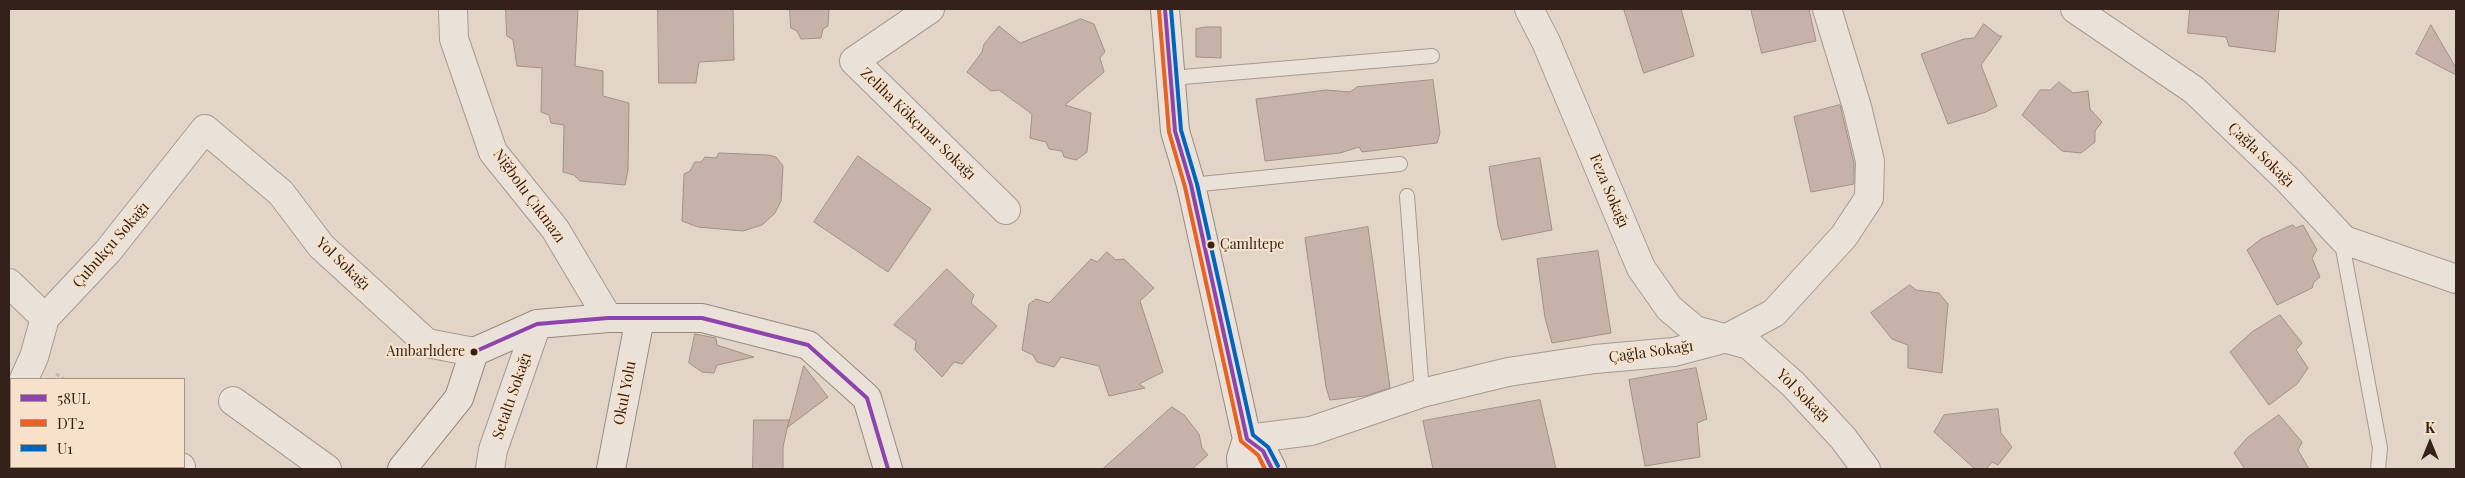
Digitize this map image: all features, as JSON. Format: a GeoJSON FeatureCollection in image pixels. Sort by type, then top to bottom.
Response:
{"type":"FeatureCollection","features":[{"type":"Feature","properties":{"kind":"street","name":"Niğbolu Çıkmazı"},"geometry":{"type":"LineString","coordinates":[[453,9],[454,39],[493,152],[555,229],[608,318]]}},
{"type":"Feature","properties":{"kind":"street","name":"Zeliha Kökçınar Sokağı"},"geometry":{"type":"LineString","coordinates":[[930,9],[854,61],[1006,210]]}},
{"type":"Feature","properties":{"kind":"street"},"geometry":{"type":"LineString","coordinates":[[1165,9],[1175,131],[1190,185],[1247,440],[1241,458],[1242,469]]}},
{"type":"Feature","properties":{"kind":"street","name":"Feza Sokağı"},"geometry":{"type":"LineString","coordinates":[[1529,9],[1546,42],[1641,268],[1668,308],[1695,330],[1727,338]]}},
{"type":"Feature","properties":{"kind":"street","name":"Çağla Sokağı"},"geometry":{"type":"LineString","coordinates":[[1247,440],[1311,431],[1422,393],[1508,372],[1594,359],[1674,352],[1727,338],[1774,313],[1844,236],[1869,198],[1870,161],[1856,107],[1826,9]]}},
{"type":"Feature","properties":{"kind":"street","name":"Çağla Sokağı"},"geometry":{"type":"LineString","coordinates":[[2075,9],[2194,90],[2288,180],[2341,238],[2434,273],[2456,279]]}},
{"type":"Feature","properties":{"kind":"street","name":"Yol Sokağı"},"geometry":{"type":"LineString","coordinates":[[205,129],[281,194],[321,246],[427,343],[474,352]]}},
{"type":"Feature","properties":{"kind":"street","name":"Çubukçu Sokağı"},"geometry":{"type":"LineString","coordinates":[[46,318],[108,252],[205,129]]}},
{"type":"Feature","properties":{"kind":"street"},"geometry":{"type":"LineString","coordinates":[[9,282],[46,318],[34,357],[24,378]]}},
{"type":"Feature","properties":{"kind":"street"},"geometry":{"type":"LineString","coordinates":[[402,469],[459,398],[474,352],[537,324],[608,318],[702,318],[808,346],[867,398],[888,469]]}},
{"type":"Feature","properties":{"kind":"street","name":"Okul Yolu"},"geometry":{"type":"LineString","coordinates":[[611,469],[640,318]]}},
{"type":"Feature","properties":{"kind":"street","name":"Setaltı Sokağı"},"geometry":{"type":"LineString","coordinates":[[490,469],[493,450],[537,324]]}},
{"type":"Feature","properties":{"kind":"street","name":"Yol Sokağı"},"geometry":{"type":"LineString","coordinates":[[1727,338],[1750,345],[1793,384],[1844,438],[1866,469]]}},
{"type":"Feature","properties":{"kind":"street"},"geometry":{"type":"LineString","coordinates":[[233,401],[328,469]]}},
{"type":"Feature","properties":{"kind":"street"},"geometry":{"type":"LineString","coordinates":[[1247,440],[1263,452],[1272,469]]}},
{"type":"Feature","properties":{"kind":"lane"},"geometry":{"type":"LineString","coordinates":[[1171,78],[1432,56]]}},
{"type":"Feature","properties":{"kind":"lane"},"geometry":{"type":"LineString","coordinates":[[1190,185],[1400,164]]}},
{"type":"Feature","properties":{"kind":"lane"},"geometry":{"type":"LineString","coordinates":[[1406,196],[1422,393]]}},
{"type":"Feature","properties":{"kind":"lane"},"geometry":{"type":"LineString","coordinates":[[2341,238],[2380,448],[2378,469]]}},
{"type":"Feature","properties":{"kind":"building"},"geometry":{"type":"Polygon","coordinates":[[[506,9],[578,9],[575,66],[603,71],[603,96],[629,103],[628,170],[625,185],[580,181],[574,175],[563,172],[564,125],[551,123],[549,115],[541,112],[542,68],[517,66],[513,40],[507,36],[506,9]]]}},
{"type":"Feature","properties":{"kind":"building"},"geometry":{"type":"Polygon","coordinates":[[[658,9],[733,9],[734,60],[699,62],[696,83],[659,83],[658,9]]]}},
{"type":"Feature","properties":{"kind":"building"},"geometry":{"type":"Polygon","coordinates":[[[790,9],[829,9],[828,26],[823,29],[821,38],[801,39],[797,31],[791,28],[790,9]]]}},
{"type":"Feature","properties":{"kind":"building"},"geometry":{"type":"Polygon","coordinates":[[[1624,9],[1681,9],[1694,56],[1644,73],[1624,9]]]}},
{"type":"Feature","properties":{"kind":"building"},"geometry":{"type":"Polygon","coordinates":[[[1751,9],[1809,9],[1816,41],[1762,53],[1751,9]]]}},
{"type":"Feature","properties":{"kind":"building"},"geometry":{"type":"Polygon","coordinates":[[[2190,9],[2279,9],[2275,52],[2229,46],[2226,37],[2188,33],[2190,9]]]}},
{"type":"Feature","properties":{"kind":"building"},"geometry":{"type":"Polygon","coordinates":[[[1081,19],[1094,24],[1105,52],[1100,58],[1104,72],[1065,105],[1091,113],[1087,152],[1076,160],[1064,157],[1062,151],[1049,149],[1046,142],[1030,138],[1032,114],[999,90],[991,91],[967,72],[982,52],[984,44],[999,26],[1020,43],[1081,19]]]}},
{"type":"Feature","properties":{"kind":"building"},"geometry":{"type":"Polygon","coordinates":[[[1984,24],[1999,36],[2002,36],[1981,65],[1997,106],[1986,112],[1948,124],[1921,54],[1964,39],[1974,38],[1984,24]]]}},
{"type":"Feature","properties":{"kind":"building"},"geometry":{"type":"Polygon","coordinates":[[[2431,25],[2456,68],[2456,75],[2416,54],[2431,25]]]}},
{"type":"Feature","properties":{"kind":"building"},"geometry":{"type":"Polygon","coordinates":[[[1221,27],[1221,58],[1196,57],[1196,29],[1221,27]]]}},
{"type":"Feature","properties":{"kind":"building"},"geometry":{"type":"Polygon","coordinates":[[[1433,80],[1440,133],[1437,143],[1362,152],[1359,147],[1340,153],[1265,161],[1256,99],[1326,90],[1350,92],[1357,87],[1433,80]]]}},
{"type":"Feature","properties":{"kind":"building"},"geometry":{"type":"Polygon","coordinates":[[[2059,82],[2073,93],[2088,91],[2090,109],[2102,122],[2095,131],[2095,142],[2081,153],[2062,151],[2022,115],[2040,90],[2050,90],[2059,82]]]}},
{"type":"Feature","properties":{"kind":"building"},"geometry":{"type":"Polygon","coordinates":[[[1840,105],[1854,163],[1854,184],[1811,192],[1794,117],[1840,105]]]}},
{"type":"Feature","properties":{"kind":"building"},"geometry":{"type":"Polygon","coordinates":[[[719,153],[768,155],[776,157],[783,166],[781,201],[775,213],[762,225],[743,231],[698,227],[682,221],[684,174],[690,171],[695,162],[701,162],[705,157],[716,158],[719,153]]]}},
{"type":"Feature","properties":{"kind":"building"},"geometry":{"type":"Polygon","coordinates":[[[858,156],[931,209],[888,272],[814,222],[858,156]]]}},
{"type":"Feature","properties":{"kind":"building"},"geometry":{"type":"Polygon","coordinates":[[[1540,158],[1552,230],[1502,240],[1489,167],[1540,158]]]}},
{"type":"Feature","properties":{"kind":"building"},"geometry":{"type":"Polygon","coordinates":[[[2293,225],[2296,228],[2303,225],[2317,250],[2312,258],[2320,277],[2314,282],[2312,288],[2277,305],[2247,250],[2261,239],[2293,225]]]}},
{"type":"Feature","properties":{"kind":"building"},"geometry":{"type":"Polygon","coordinates":[[[1368,227],[1390,388],[1365,396],[1330,400],[1326,387],[1305,238],[1368,227]]]}},
{"type":"Feature","properties":{"kind":"building"},"geometry":{"type":"Polygon","coordinates":[[[1598,251],[1611,333],[1552,343],[1545,318],[1537,259],[1598,251]]]}},
{"type":"Feature","properties":{"kind":"building"},"geometry":{"type":"Polygon","coordinates":[[[1107,252],[1116,260],[1124,259],[1154,288],[1140,301],[1163,372],[1139,384],[1145,388],[1109,396],[1099,366],[1061,357],[1054,367],[1037,362],[1033,355],[1022,350],[1029,304],[1036,299],[1049,303],[1091,259],[1097,262],[1107,252]]]}},
{"type":"Feature","properties":{"kind":"building"},"geometry":{"type":"Polygon","coordinates":[[[947,269],[974,295],[971,303],[997,326],[962,364],[954,362],[942,377],[915,350],[916,341],[894,325],[947,269]]]}},
{"type":"Feature","properties":{"kind":"building"},"geometry":{"type":"Polygon","coordinates":[[[1910,285],[1916,290],[1939,293],[1948,304],[1942,373],[1908,368],[1908,345],[1892,339],[1871,313],[1910,285]]]}},
{"type":"Feature","properties":{"kind":"building"},"geometry":{"type":"Polygon","coordinates":[[[2280,315],[2302,343],[2296,350],[2308,368],[2297,384],[2269,405],[2230,352],[2252,332],[2280,315]]]}},
{"type":"Feature","properties":{"kind":"building"},"geometry":{"type":"Polygon","coordinates":[[[695,334],[716,338],[717,345],[754,357],[717,365],[714,373],[702,372],[689,363],[695,334]]]}},
{"type":"Feature","properties":{"kind":"building"},"geometry":{"type":"Polygon","coordinates":[[[804,366],[828,397],[788,427],[804,366]]]}},
{"type":"Feature","properties":{"kind":"building"},"geometry":{"type":"Polygon","coordinates":[[[1696,368],[1707,419],[1697,423],[1700,457],[1645,466],[1629,380],[1696,368]]]}},
{"type":"Feature","properties":{"kind":"building"},"geometry":{"type":"Polygon","coordinates":[[[1540,400],[1556,469],[1433,469],[1423,421],[1540,400]]]}},
{"type":"Feature","properties":{"kind":"building"},"geometry":{"type":"Polygon","coordinates":[[[1172,407],[1184,415],[1199,434],[1202,448],[1208,455],[1192,469],[1103,469],[1172,407]]]}},
{"type":"Feature","properties":{"kind":"building"},"geometry":{"type":"Polygon","coordinates":[[[1998,409],[2001,433],[2012,447],[1998,465],[1992,462],[1986,469],[1975,469],[1934,432],[1944,415],[1998,409]]]}},
{"type":"Feature","properties":{"kind":"building"},"geometry":{"type":"Polygon","coordinates":[[[2279,415],[2302,442],[2298,450],[2309,469],[2245,469],[2234,453],[2247,438],[2279,415]]]}},
{"type":"Feature","properties":{"kind":"building"},"geometry":{"type":"Polygon","coordinates":[[[754,420],[789,420],[783,447],[783,469],[753,469],[754,420]]]}},
{"type":"Feature","properties":{"kind":"transit line","name":"58UL"},"geometry":{"type":"LineString","coordinates":[[1165,9],[1175,131],[1191,185],[1247,439],[1263,451],[1272,469]]}},
{"type":"Feature","properties":{"kind":"transit line","name":"U1"},"geometry":{"type":"LineString","coordinates":[[1171,9],[1181,130],[1197,184],[1253,435],[1268,447],[1278,466]]}},
{"type":"Feature","properties":{"kind":"transit line","name":"DT2"},"geometry":{"type":"LineString","coordinates":[[1159,10],[1169,132],[1185,187],[1241,441],[1258,455],[1265,469]]}},
{"type":"Feature","properties":{"kind":"transit line","name":"58UL"},"geometry":{"type":"LineString","coordinates":[[474,352],[537,324],[608,318],[702,318],[808,345],[867,398],[888,469]]}},
{"type":"Feature","properties":{"kind":"place","name":"Çamlıtepe"},"geometry":{"type":"Point","coordinates":[1211,245]}},
{"type":"Feature","properties":{"kind":"place","name":"Ambarlıdere"},"geometry":{"type":"Point","coordinates":[474,352]}}]}
